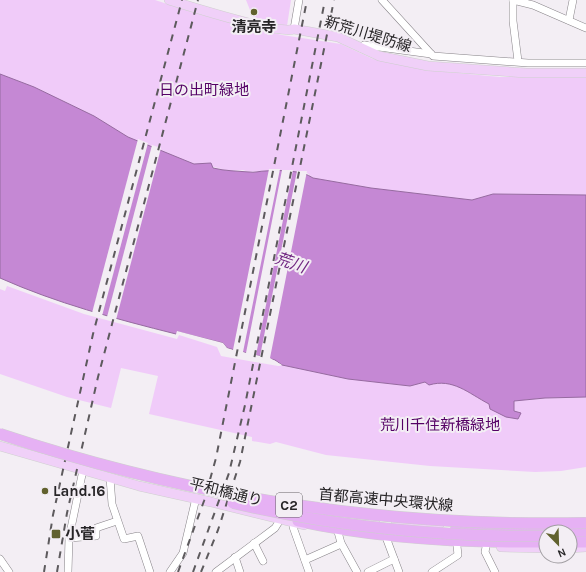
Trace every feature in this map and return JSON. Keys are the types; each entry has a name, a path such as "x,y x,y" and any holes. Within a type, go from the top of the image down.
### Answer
{"highway":[{"name":"首都高速中央環状線","path":"0,434 55,452 138,474 268,502 350,514 407,519 497,524 586,522"},
{"name":"首都高速中央環状線","path":"0,441 52,458 110,474 249,506 318,520 419,532 538,535"},
{"path":"268,502 322,516 348,520 456,529 586,532"},
{"path":"249,506 283,518 375,534 461,541 538,542"}],"main road":[{"name":"新荒川堤防線","path":"169,0 203,11 267,26 338,37 379,56 428,66 526,73 586,73"},
{"name":"平和橋通り","path":"0,438 84,463 214,495 310,513 459,531 538,535"},
{"name":"平和橋通り","path":"0,446 110,478 196,498 280,520 338,532 386,540 457,546 538,548"},
{"path":"396,524 448,526 467,520 586,522"}],"street":[{"path":"294,29 299,0"},
{"path":"382,0 431,54"},
{"path":"518,61 513,20 513,0 533,5 586,28"},
{"path":"569,20 573,0"},
{"path":"361,48 364,45 431,54 433,56 482,60 518,61 528,63 586,63"},
{"path":"68,572 69,538 82,470"},
{"path":"110,478 112,504 124,539 138,536 150,572"},
{"path":"170,572 183,553 196,498"},
{"path":"216,572 278,525 280,520"},
{"path":"69,538 96,536 96,528 117,521"},
{"path":"294,523 293,527 309,572"},
{"path":"338,532 341,544 357,572"},
{"path":"386,540 399,572"},
{"path":"254,543 263,561"},
{"path":"305,560 341,544"},
{"path":"432,572 458,555 457,546"},
{"path":"486,547 486,552 495,572"},
{"path":"235,557 240,572"},
{"path":"0,559 9,572"},
{"path":"368,572 394,559"}],"green space":[{"name":"日の出町緑地","path":"0,0 155,0 198,14 282,35 341,44 373,59 425,70 500,77 586,78 586,195 493,194 472,200 371,188 313,178 307,173 266,171 249,172 243,170 229,171 203,164 194,164 128,137 94,116 34,87 0,74"},
{"path":"246,0 291,0 287,26 254,20"},
{"name":"荒川千住新橋緑地","path":"7,286 84,314 177,339 179,335 217,347 221,356 278,366 282,365 348,379 410,386 425,382 429,385 435,383 454,384 489,404 490,409 521,413 514,411 514,401 545,398 586,397 586,467 561,471 535,472 430,466 326,455 276,442 270,444 252,441 252,437 149,414 158,376 121,368 111,408 67,397 0,374 0,289 5,291"}],"water":[{"name":"荒川","path":"0,74 34,87 94,116 128,137 194,164 211,163 213,168 251,172 290,171 303,173 313,178 371,188 472,200 493,194 586,195 586,397 545,398 514,401 514,411 521,413 518,419 506,417 490,409 489,404 467,391 446,383 429,385 425,382 410,386 348,379 282,365 275,360 227,348 223,343 178,332 176,334 86,310 0,278"}],"pier":[{"path":"138,139 148,143 102,316 92,313"},
{"path":"152,145 161,148 116,320 107,317"},
{"path":"269,169 280,169 243,352 246,353 282,170 293,170 256,355 260,356 297,171 307,171 270,358 282,365 279,366 274,362 227,350 222,344 176,334 177,331 223,343 227,348 233,350"}],"railway":[{"path":"44,572 53,515 93,334 182,0"},
{"path":"57,572 67,513 98,377 198,0"},
{"path":"178,572 204,501 216,458 307,0"},
{"path":"193,572 229,473 245,405 325,0"},
{"path":"201,572 218,530 240,462 334,0"}],"place":[{"name":"清亮寺","path":"254,12"},
{"name":"Land.16","path":"45,491"},
{"name":"小菅","path":"56,534"}]}
